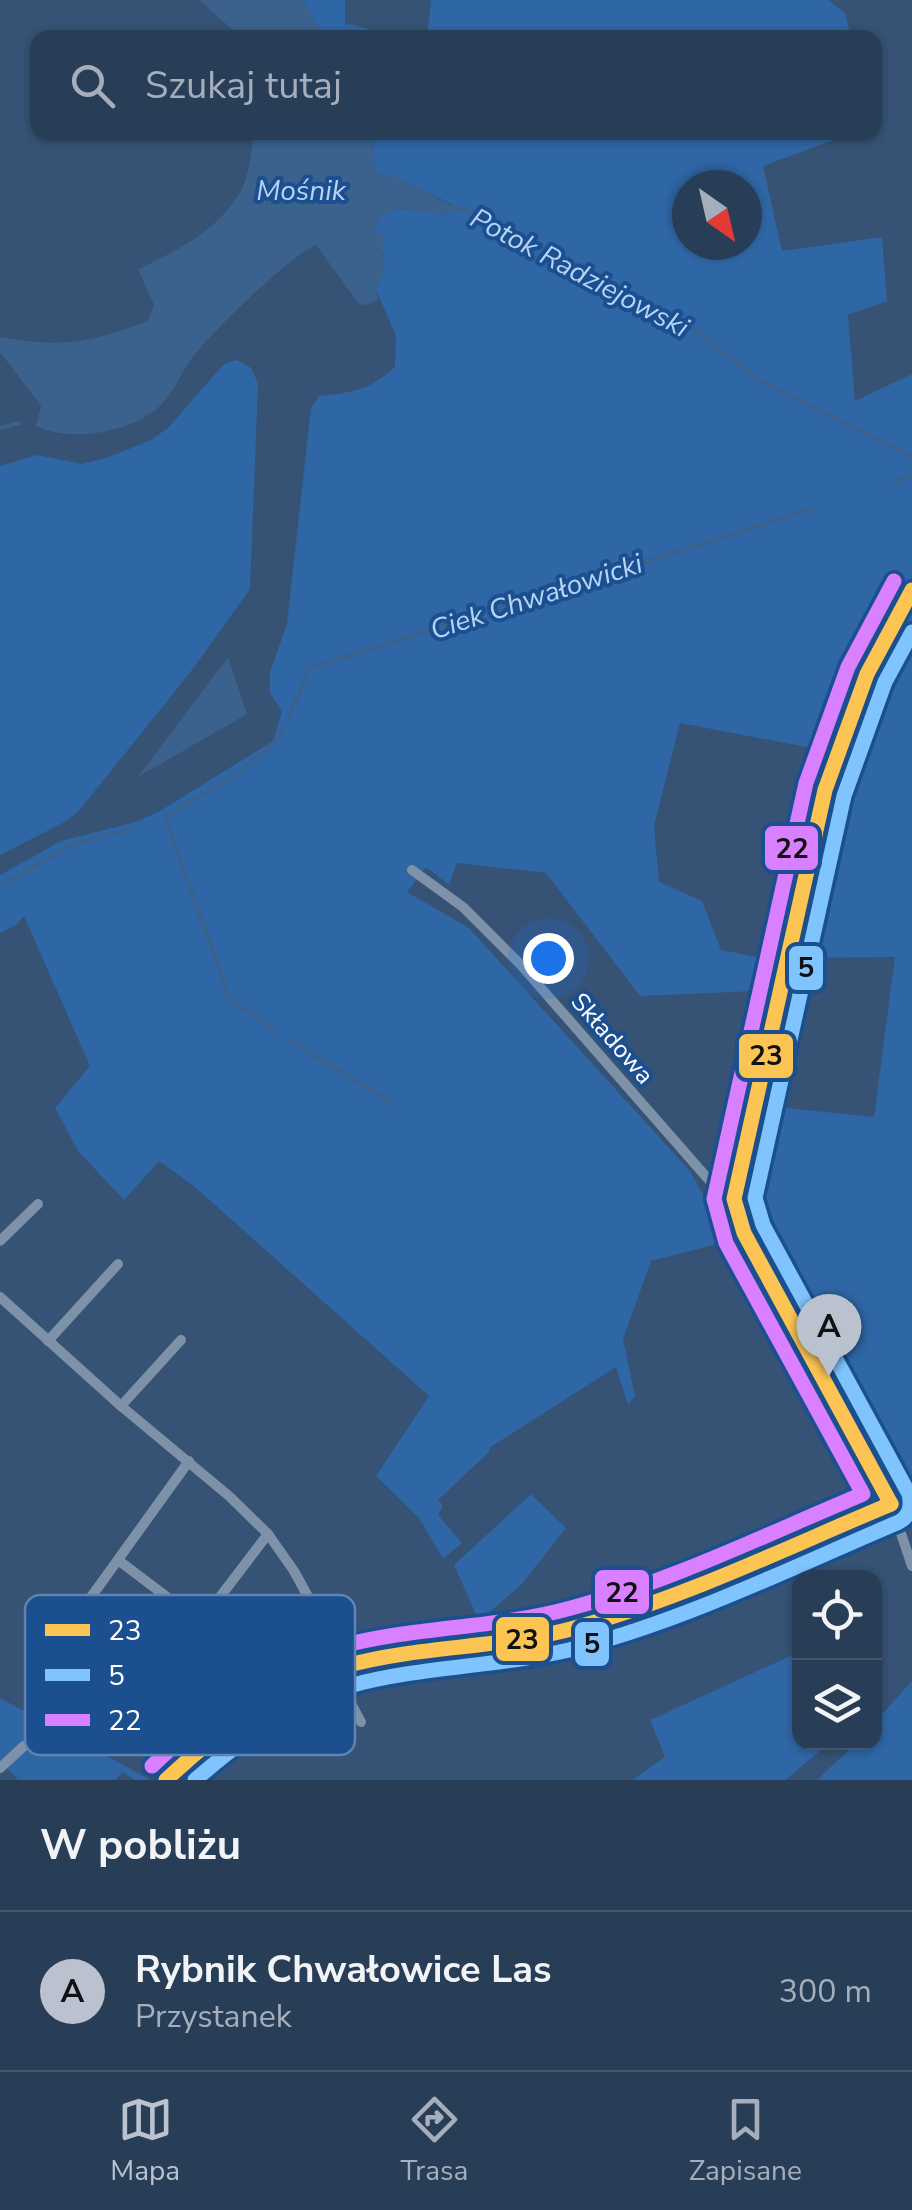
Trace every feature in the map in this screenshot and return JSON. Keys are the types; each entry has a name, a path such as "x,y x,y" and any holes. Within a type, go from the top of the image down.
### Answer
{"street":[{"path":"912,590 868,674 828,782 734,1198 744,1232 891,1504 912,1566"},
{"name":"Składowa","path":"412,870 485,927 716,1188 734,1198"},
{"path":"0,1242 38,1204"},
{"path":"48,1340 118,1264"},
{"path":"0,1297 268,1534 305,1595"},
{"path":"121,1406 181,1340"},
{"path":"93,1595 189,1461"},
{"path":"355,1666 515,1642 580,1626 646,1603 912,1494"},
{"path":"221,1595 268,1534"},
{"path":"118,1560 164,1595"},
{"path":"355,1707 361,1722"},
{"path":"0,1768 24,1746"},
{"path":"166,1780 196,1755"},
{"path":"187,1761 194,1768 213,1755"}],"shaded area":[{"path":"303,0 345,0 345,23 372,30 320,30"},
{"path":"431,0 828,0 845,13 849,30 428,30"},
{"path":"373,140 834,140 763,166 782,251 882,237 887,301 848,315 855,401 912,374 912,576 828,751 680,723 654,826 659,882 702,901 721,950 763,958 756,991 640,996 546,873 457,863 449,885 426,867 407,892 469,928 690,1171 729,1241 651,1261 623,1339 635,1396 628,1405 616,1367 489,1448 438,1500 443,1506 438,1515 462,1543 443,1559 419,1518 376,1476 429,1396 195,1187 159,1161 124,1200 78,1151 55,1108 90,1066 24,916 0,933 0,875 61,841 136,822 160,811 273,741 282,712 270,693 270,672 287,624 311,408 319,396 360,389 395,367 396,336 376,290 384,261 374,233 383,213 397,208 449,215 455,206 403,180 375,172"},
{"path":"237,360 251,368 258,383 250,589 192,670 78,812 0,855 0,466 37,455 82,464 151,440 168,428 224,364"},
{"path":"912,609 912,1485 895,1485 775,1275 741,1206 756,1102 874,1117 895,957 798,958 838,784 839,798 859,725"},
{"path":"531,1494 566,1528 521,1585 479,1621 454,1565"},
{"path":"792,1655 792,1750 821,1750 785,1780 632,1780 665,1757 650,1720"},
{"path":"912,1681 912,1780 817,1780 849,1750 882,1750 882,1714"},
{"path":"0,1698 25,1712 25,1755 105,1755 151,1780 134,1780 123,1772 115,1780 18,1780 0,1761"}],"water":[{"path":"199,0 303,0 320,30 233,30"},
{"name":"Mośnik","path":"253,140 373,140 375,171 403,180 455,207 449,215 398,208 383,213 375,232 385,237 382,254 386,265 376,290 378,299 367,305 359,304 316,245 271,279 219,328 195,354 165,400 147,415 117,429 83,434 36,426 41,406 0,352 0,337 59,343 109,334 148,321 154,305 138,269 194,239 219,219 239,194"},
{"path":"228,657 247,714 138,777"}],"waterway":[{"name":"Potok Radziejowski","path":"452,206 480,216 683,322 762,382 912,457"},
{"path":"0,428 19,423"},
{"name":"Ciek Chwałowicki","path":"895,482 912,475"},
{"name":"Ciek Chwałowicki","path":"289,716 310,668 812,509"},
{"path":"276,1031 230,999 165,817 247,765 283,729"},
{"name":"Ciek Chwałowicki","path":"0,886 73,844 129,830"},
{"path":"291,1041 392,1103"}],"transit line":[{"name":"22","path":"355,1643 542,1615 609,1597 719,1556 863,1494 726,1243 714,1199 806,783 848,667 894,581"},
{"name":"23","path":"891,1504 744,1233 734,1199 825,790 867,674 912,590"},
{"name":"5","path":"355,1685 552,1654 622,1635 742,1590 899,1522 908,1514 909,1494 763,1225 755,1198 844,796 885,682 912,632"},
{"name":"23","path":"355,1664 578,1627 697,1586 891,1504"},
{"name":"22","path":"152,1766 164,1755"},
{"name":"23","path":"166,1780 195,1755"},
{"name":"5","path":"195,1780 225,1755"}],"place":[{"name":"Rybnik Chwałowice Las","path":"829,1376"}]}
